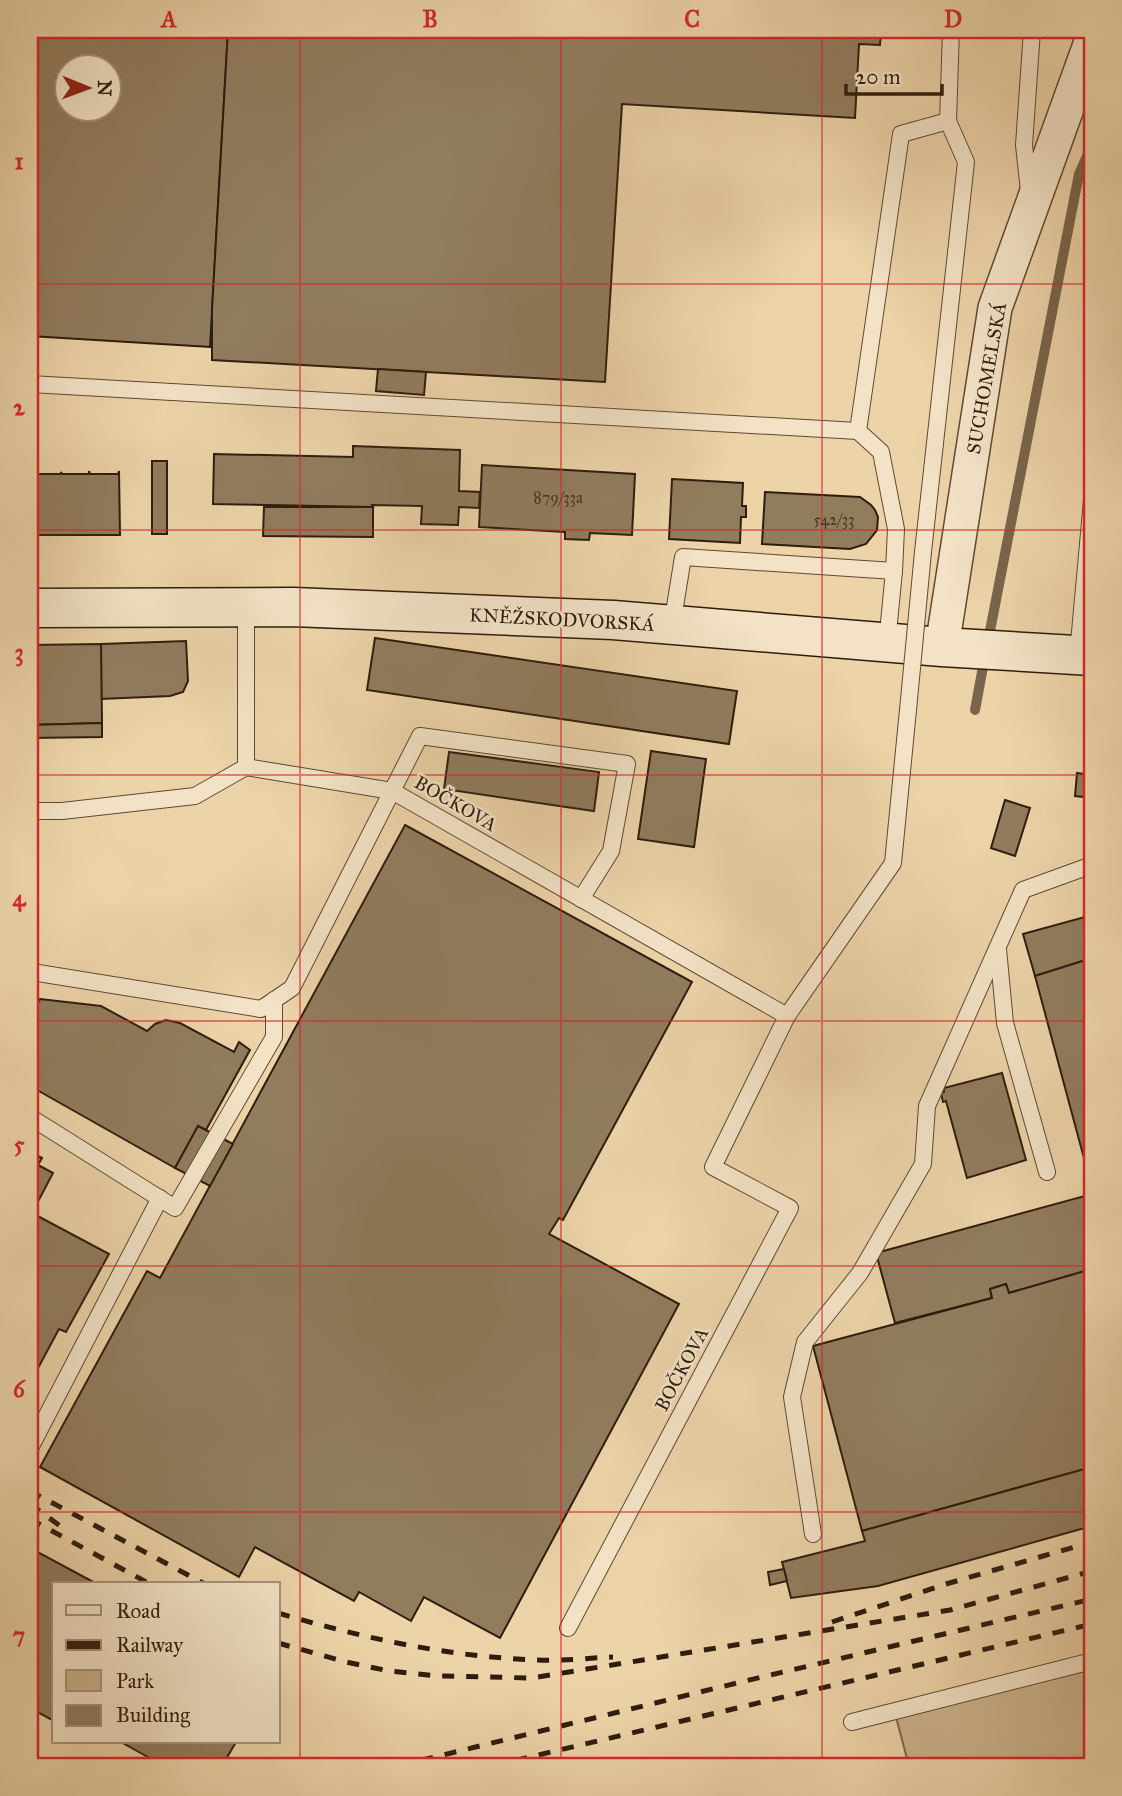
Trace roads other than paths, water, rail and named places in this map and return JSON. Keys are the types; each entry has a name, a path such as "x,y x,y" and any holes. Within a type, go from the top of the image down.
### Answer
{"street":[{"name":"SUCHOMELSKÁ","path":"977,649 995,308 1092,39"},
{"name":"KNĚŽSKODVORSKÁ","path":"30,608 293,607 613,620 887,643 1085,655"}],"lane":[{"path":"787,1016 893,863 923,552 966,162 948,121 951,30"},
{"path":"1031,211 1024,145 1032,30"},
{"path":"858,431 901,134 948,121"},
{"path":"30,384 858,431 881,452 896,529 887,643"},
{"path":"1085,655 1092,500"},
{"path":"672,625 683,557 894,571"},
{"path":"30,811 62,811 195,796 246,767 246,607"},
{"path":"30,974 32,972 261,1009 292,988 420,736 627,764 611,851 581,899"},
{"name":"BOČKOVA","path":"246,767 392,791 787,1016 713,1167 790,1208 568,1628"},
{"path":"813,1534 792,1397 805,1342 860,1273 923,1164 927,1105 1023,890 1092,865"},
{"path":"998,946 1005,1023 1047,1172"},
{"path":"30,1117 175,1208 274,1037 274,1000"},
{"path":"30,1448 160,1198"},
{"path":"852,1722 1092,1661"}],"waterway":[{"path":"988,641 1079,174 1092,145"},
{"path":"975,710 985,656"}],"railway":[{"path":"30,1491 201,1582"},
{"path":"30,1504 63,1528"},
{"path":"30,1519 146,1582"},
{"path":"832,1622 946,1584 1092,1542"},
{"path":"280,1644 389,1671 437,1676 532,1678 950,1610 1092,1571"},
{"path":"398,1766 1092,1599"},
{"path":"280,1614 374,1638 472,1655 547,1660 613,1657"},
{"path":"492,1766 1092,1624"}]}
